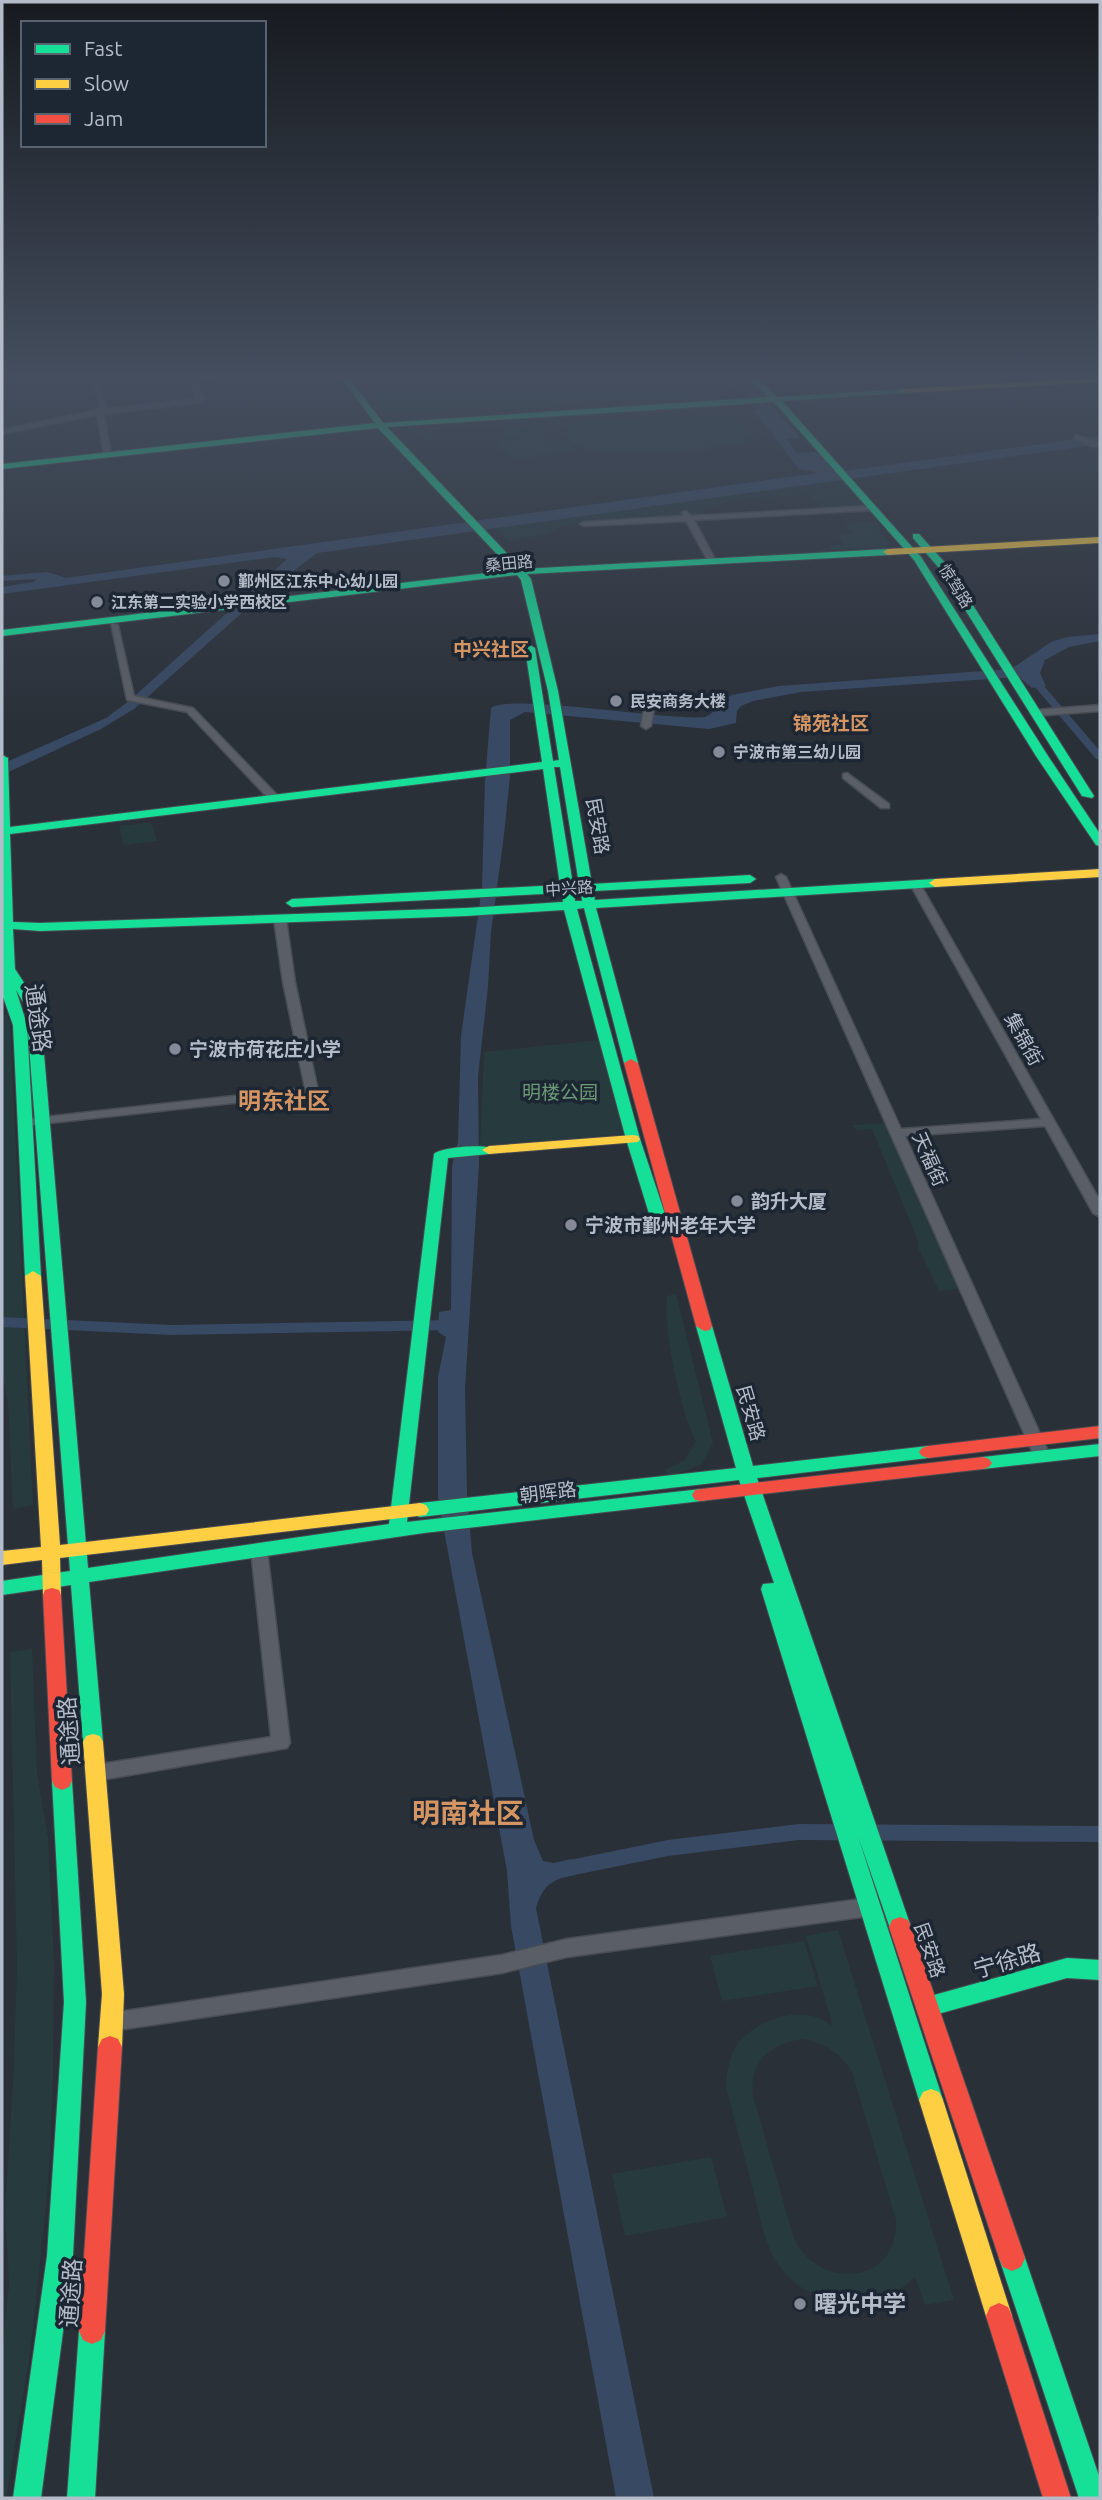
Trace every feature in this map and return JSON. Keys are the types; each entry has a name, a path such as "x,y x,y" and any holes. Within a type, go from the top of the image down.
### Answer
{"main road":[{"name":"民安路","path":"437,492 516,576 555,701 589,904 745,1489 835,1799 1057,2498"},
{"name":"惊驾路","path":"862,492 873,508 921,552 943,566 1016,682 1039,713 1100,816"},
{"name":"惊驾路","path":"867,492 921,552 986,667 1100,842"},
{"name":"桑田路","path":"516,576 1100,542"},
{"name":"桑田路","path":"211,612 516,576 712,561 921,552"},
{"name":"民安路","path":"516,576 523,600 569,906 633,1139 740,1471"},
{"path":"2,639 211,612"},
{"path":"2,633 211,612"},
{"name":"通途路","path":"2,758 5,831 4,922 9,994 20,1025 75,2003 60,2256 27,2498"},
{"path":"5,831 565,762"},
{"name":"中兴路","path":"4,922 280,919 466,912 569,906 785,884 1100,859"},
{"name":"中兴路","path":"41,922 516,891 785,884 915,884 1100,873"},
{"name":"通途路","path":"8,968 33,1007 113,1994 81,2498"},
{"path":"398,1530 408,1510 419,1346 440,1154 633,1139"},
{"name":"朝晖路","path":"2,1558 740,1471 1100,1432"},
{"name":"朝晖路","path":"2,1588 424,1526 1100,1450"},
{"name":"民安路","path":"745,1489 856,1799 1094,2498"},
{"name":"宁徐路","path":"927,2007 1067,1968 1100,1970"}],"street":[{"path":"584,524 687,515 873,508"},
{"path":"687,515 712,561"},
{"path":"114,625 130,698 190,710 273,797"},
{"path":"1039,713 1100,708"},
{"path":"646,726 649,709"},
{"path":"847,776 884,806"},
{"name":"天福街","path":"785,884 1043,1457"},
{"name":"集锦街","path":"915,884 1100,1213"},
{"path":"25,1124 313,1091 289,982 280,919"},
{"path":"897,1133 1049,1122"},
{"path":"95,1773 281,1743 259,1550"},
{"path":"111,2022 502,1964 567,1948 869,1906"}],"green space":[{"path":"751,492 855,492 867,504 864,507 824,509 809,495 748,498 703,507 706,516 589,521 560,527 548,534 508,541 494,527"},
{"path":"875,522 889,543 884,547 831,550 829,546 842,544 838,535 852,533 845,524"},
{"path":"151,822 157,841 124,845 119,826"},
{"path":"2,1014 7,1015 10,1022 33,1505 13,1509 8,1404 2,1372"},
{"name":"明楼公园","path":"599,1040 625,1134 480,1146 484,1052"},
{"path":"888,1123 963,1288 939,1291 917,1245 919,1243 872,1129 856,1130 852,1125"},
{"path":"676,1294 713,1443 702,1464 671,1476 665,1470 685,1460 696,1441 684,1410 670,1348 667,1296"},
{"path":"32,1649 37,1774 48,1837 54,1961 53,2077 49,2173 29,2361 6,2498 2,2498 2,2354 9,2283 5,2209 17,1968 10,1652"},
{"path":"838,1930 954,2300 925,2305 915,2277 877,2302 857,2306 833,2302 810,2293 791,2279 780,2267 767,2242 726,2087 727,2073 732,2054 741,2040 771,2020 783,2016 808,2015 833,2026 806,1936","holes":["791,2041 811,2041 837,2054 852,2072 896,2220 894,2242 885,2258 872,2268 856,2273 838,2273 821,2267 806,2256 794,2239 754,2099 754,2075 763,2057"]},
{"path":"804,1941 818,1986 722,2001 710,1956"},
{"path":"711,2157 727,2217 625,2236 612,2174"}],"water":[{"path":"684,492 758,492 317,553 263,594 134,709 101,729 2,775 2,764 106,718 129,701 287,559 275,557 2,594 2,587 37,579 2,581 2,576 47,572 66,578"},
{"path":"1100,634 1100,641 1069,647 1045,660 1040,673 1046,686 1032,688 1019,677 801,692 753,701 741,706 737,711 736,723 709,729 525,712 510,720 510,776 491,932 478,1077 479,1165 465,1388 467,1495 472,1553 534,1840 543,1861 554,1863 571,1859 575,1875 550,1884 536,1908 654,2498 616,2498 511,1926 507,1871 438,1498 438,1377 446,1337 438,1332 439,1312 451,1310 452,1166 458,1142 461,1036 482,887 485,781 491,708 504,704 557,705 705,717 712,713 718,703 732,695 778,686 1011,669 1051,642 1067,637"}],"waterway":[{"path":"1028,673 1100,757"},
{"path":"2,1322 172,1330 455,1325"},
{"path":"555,1871 668,1848 799,1832 1100,1834"}],"traffic: fast":[{"path":"443,492 526,579 553,691 589,904 631,1063"},
{"path":"859,492 918,559 1042,756 1100,842"},
{"path":"916,536 943,566 1088,796"},
{"path":"2,633 521,572 888,552"},
{"path":"530,648 570,907 633,1139 659,1220"},
{"path":"2,758 9,994 20,1025 33,1276"},
{"path":"5,831 562,763"},
{"path":"292,903 750,879"},
{"path":"2,925 40,927 466,912 935,883"},
{"path":"11,972 33,1007 93,1742"},
{"path":"398,1524 441,1154 489,1150"},
{"path":"704,1326 751,1489 900,1927"},
{"path":"983,1463 1100,1450"},
{"path":"420,1510 928,1452"},
{"path":"2,1588 424,1526 701,1495"},
{"path":"770,1589 931,2100"},
{"path":"27,2498 60,2256 75,2002 62,1781"},
{"path":"927,2007 1067,1968 1100,1970"},
{"path":"1012,2258 1093,2498"},
{"path":"81,2498 92,2331"}],"traffic: slow":[{"path":"888,552 1100,540"},
{"path":"935,883 1100,873"},
{"path":"489,1150 633,1139"},
{"path":"33,1276 49,1504 52,1595"},
{"path":"2,1558 420,1510"},
{"path":"93,1742 113,1994 110,2047"},
{"path":"931,2100 999,2316"}],"traffic: jam":[{"path":"631,1063 704,1326"},
{"path":"928,1452 1100,1432"},
{"path":"701,1495 983,1463"},
{"path":"52,1595 62,1781"},
{"path":"900,1927 1012,2258"},
{"path":"92,2331 110,2047"},
{"path":"999,2316 1057,2498"}],"place":[{"name":"鄞州区江东中心幼儿园","path":"224,581"},
{"name":"江东第二实验小学西校区","path":"97,602"},
{"name":"民安商务大楼","path":"616,701"},
{"name":"宁波市第三幼儿园","path":"719,752"},
{"name":"宁波市荷花庄小学","path":"175,1049"},
{"name":"韵升大厦","path":"737,1201"},
{"name":"宁波市鄞州老年大学","path":"571,1225"},
{"name":"曙光中学","path":"800,2304"}],"district":[{"name":"中兴社区","path":"491,649"},
{"name":"锦苑社区","path":"831,723"},
{"name":"明东社区","path":"284,1101"},
{"name":"明南社区","path":"468,1813"}]}
